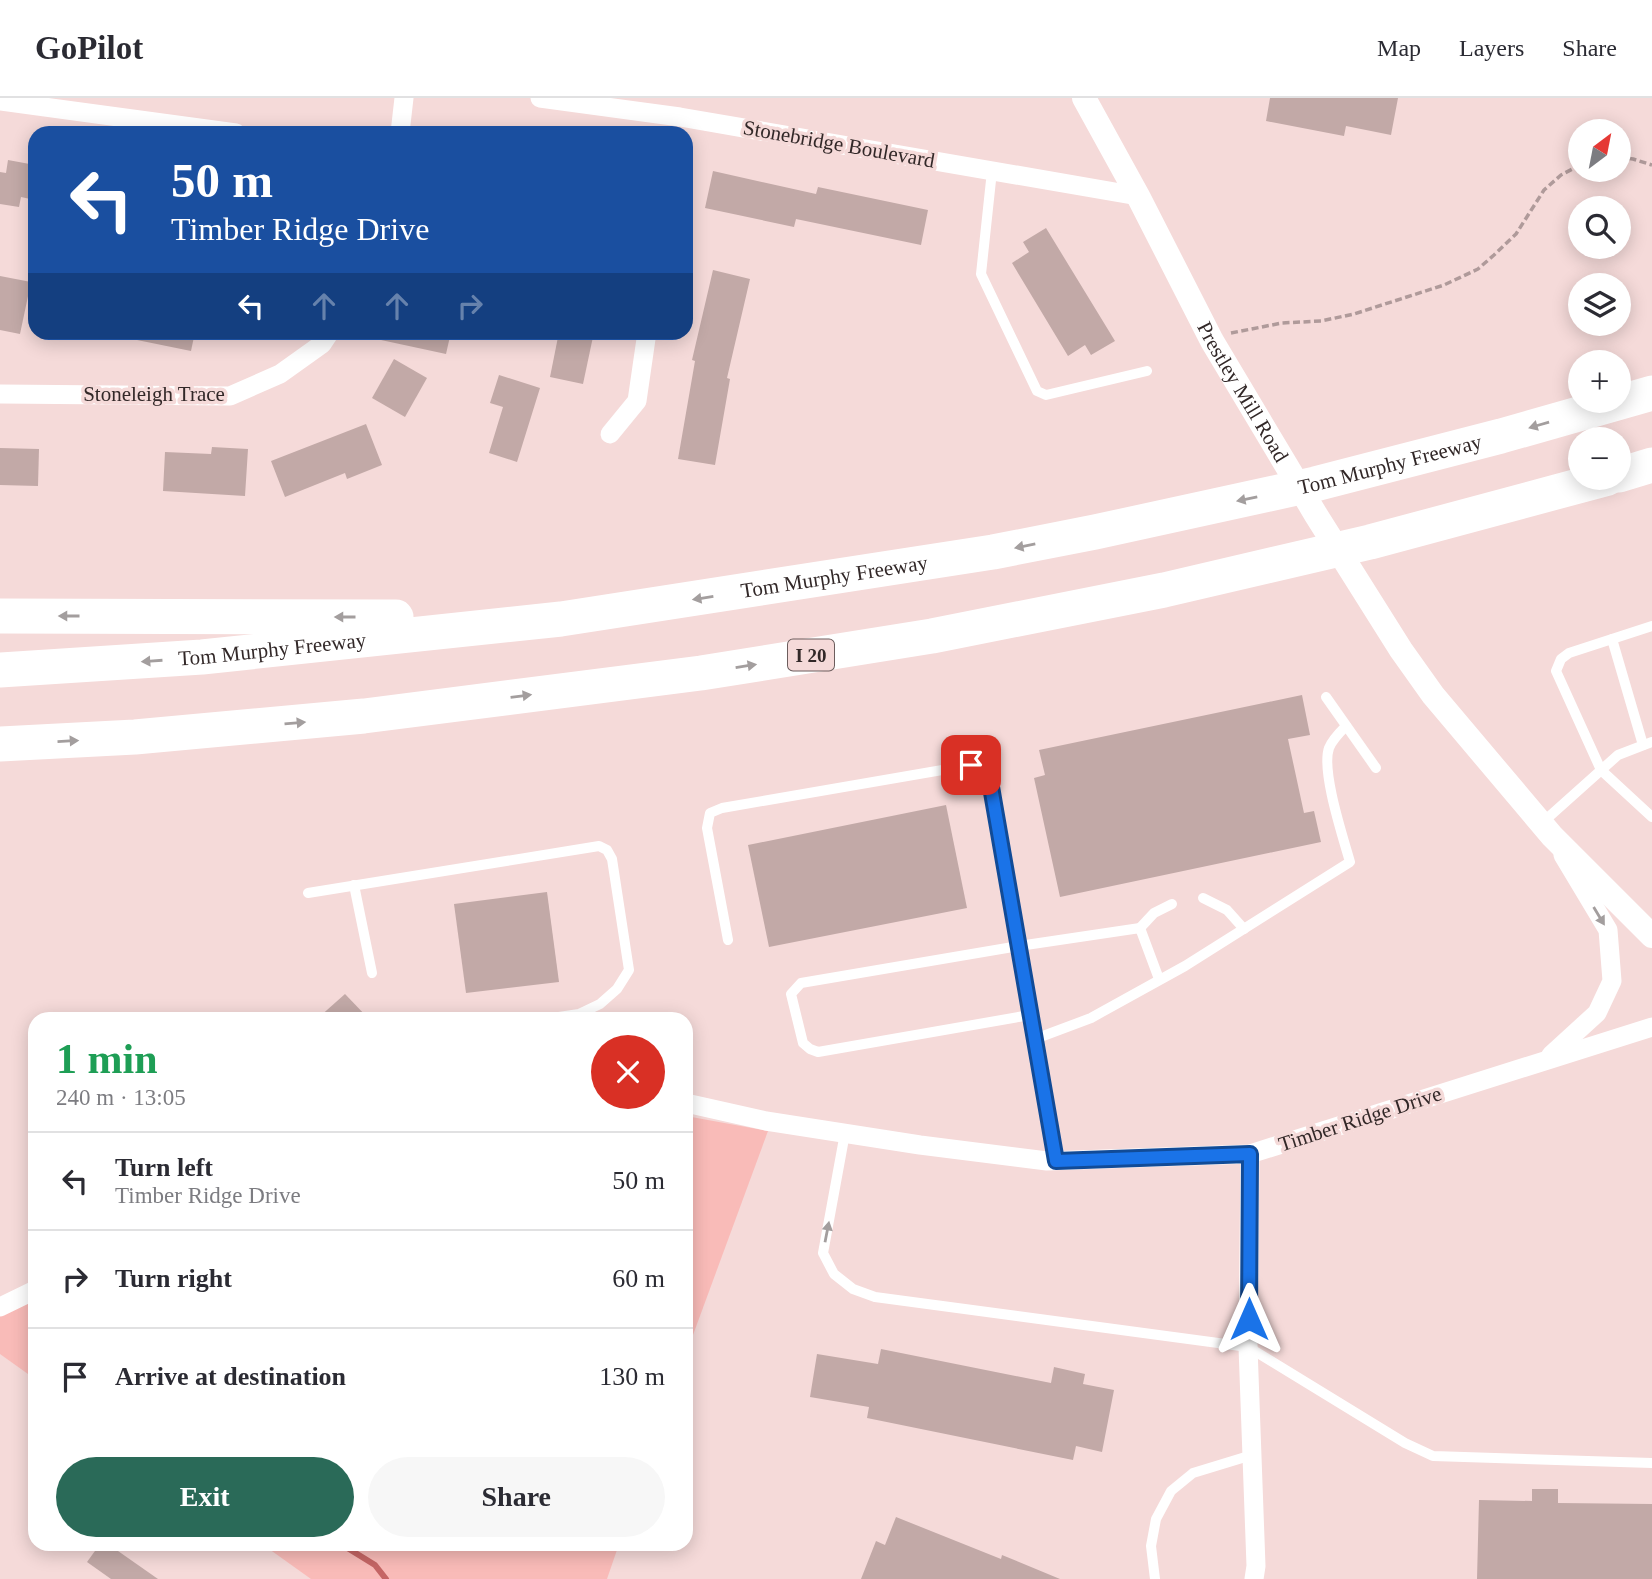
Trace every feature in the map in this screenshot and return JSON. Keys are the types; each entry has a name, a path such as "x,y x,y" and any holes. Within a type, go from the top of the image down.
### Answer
{"highway":[{"name":"Tom Murphy Freeway","path":"0,670 202,657 561,619 993,552 1315,484 1501,436 1652,393"},
{"path":"1631,471 1652,465"},
{"name":"I 20","path":"0,744 135,737 364,716 701,673 919,638 1164,590 1331,551 1568,489"},
{"path":"0,616 561,619"}],"street":[{"path":"401,126 404,98"},
{"name":"Stonebridge Boulevard","path":"540,98 679,125"},
{"name":"Prestley Mill Road","path":"1090,100 1208,335 1385,624 1433,695 1547,830 1652,936"},
{"path":"0,101 184,126"},
{"name":"Stonebridge Boulevard","path":"693,127 992,171 1138,196"},
{"name":"Stoneleigh Trace","path":"0,394 230,396 280,374 324,340"},
{"path":"610,434 637,401 646,340"},
{"name":"Prestley Mill Road","path":"1546,1060 1597,1013 1612,981 1608,930 1547,830"},
{"name":"Timber Ridge Drive","path":"693,1105 765,1121 920,1145 1056,1161 1250,1154 1652,1027"},
{"path":"1250,1154 1248,1347 1256,1566 1254,1579"},
{"path":"0,1307 28,1293"}],"lane":[{"path":"992,171 981,274 1037,391 1046,395 1147,371"},
{"path":"1652,626 1569,653 1561,659 1556,671 1601,770 1652,817"},
{"path":"1547,830 1618,755 1648,744 1612,639"},
{"path":"1326,697 1376,768"},
{"path":"1035,1039 1091,1018 1185,966 1350,862 1334,804 1326,760 1330,745 1346,726"},
{"path":"728,940 707,828 710,813 722,808 971,765 984,770 990,781 1056,1161"},
{"path":"308,892 599,846 607,850 612,859 629,971 617,989 600,1004 583,1012"},
{"path":"354,885 372,973"},
{"path":"1203,898 1227,910 1244,929"},
{"path":"1030,1015 818,1052 803,1043 792,995 801,983 1140,928 1154,913 1172,904"},
{"path":"1140,928 1159,979"},
{"path":"845,1133 823,1253 834,1274 853,1289 874,1297 1248,1347 1405,1443 1433,1456 1652,1463"},
{"path":"1155,1579 1151,1546 1156,1519 1171,1491 1193,1473 1252,1455"}],"path":[{"path":"1631,159 1652,165"},
{"path":"1208,335 1238,333 1282,323 1321,321 1354,314 1444,285 1478,269 1494,255 1516,233 1544,190 1568,171"}],"shaded area":[{"path":"693,1117 768,1131 693,1335"},
{"path":"28,1293 28,1374 0,1354 0,1307"},
{"path":"272,1551 617,1551 607,1579 311,1579"}],"building":[{"path":"1270,98 1398,98 1391,135 1346,126 1344,136 1266,121"},
{"path":"8,160 28,164 28,198 21,197 19,207 0,204 0,172 6,173"},
{"path":"713,171 816,194 818,187 928,210 921,245 796,219 794,227 705,208"},
{"path":"1046,228 1115,341 1091,355 1085,345 1068,356 1012,263 1029,252 1023,242"},
{"path":"713,270 750,279 727,378 730,379 715,465 678,459 695,361 692,360"},
{"path":"0,276 28,281 28,296 20,334 0,330"},
{"path":"137,340 193,340 191,351"},
{"path":"381,340 449,340 446,354"},
{"path":"557,340 592,340 583,384 550,377"},
{"path":"394,359 427,378 405,417 372,398"},
{"path":"499,375 540,388 517,462 489,453 503,407 490,403"},
{"path":"366,424 382,465 347,479 345,473 285,497 271,461"},
{"path":"212,447 248,449 245,496 163,491 165,452 211,454"},
{"path":"0,448 39,449 38,486 0,485"},
{"path":"1302,695 1310,735 1288,739 1304,813 1314,811 1321,842 1060,897 1034,778 1045,775 1039,750"},
{"path":"946,805 967,908 769,947 748,845"},
{"path":"547,892 559,982 466,993 454,904"},
{"path":"345,994 362,1012 325,1012"},
{"path":"881,1349 1051,1383 1054,1367 1085,1374 1083,1384 1114,1390 1102,1452 1076,1446 1073,1460 867,1418 869,1407 810,1397 817,1354 878,1364"},
{"path":"1532,1489 1558,1489 1558,1503 1652,1504 1652,1579 1477,1579 1479,1500 1532,1501"},
{"path":"896,1517 1001,1559 1002,1555 1060,1579 861,1579 876,1541 885,1545"},
{"path":"95,1551 118,1551 158,1579 111,1579 87,1562"}],"waterway":[{"path":"352,1551 375,1565 386,1579"}],"route":[{"path":"971,765 984,770 990,781 1056,1161 1250,1154 1249,1319"}]}
